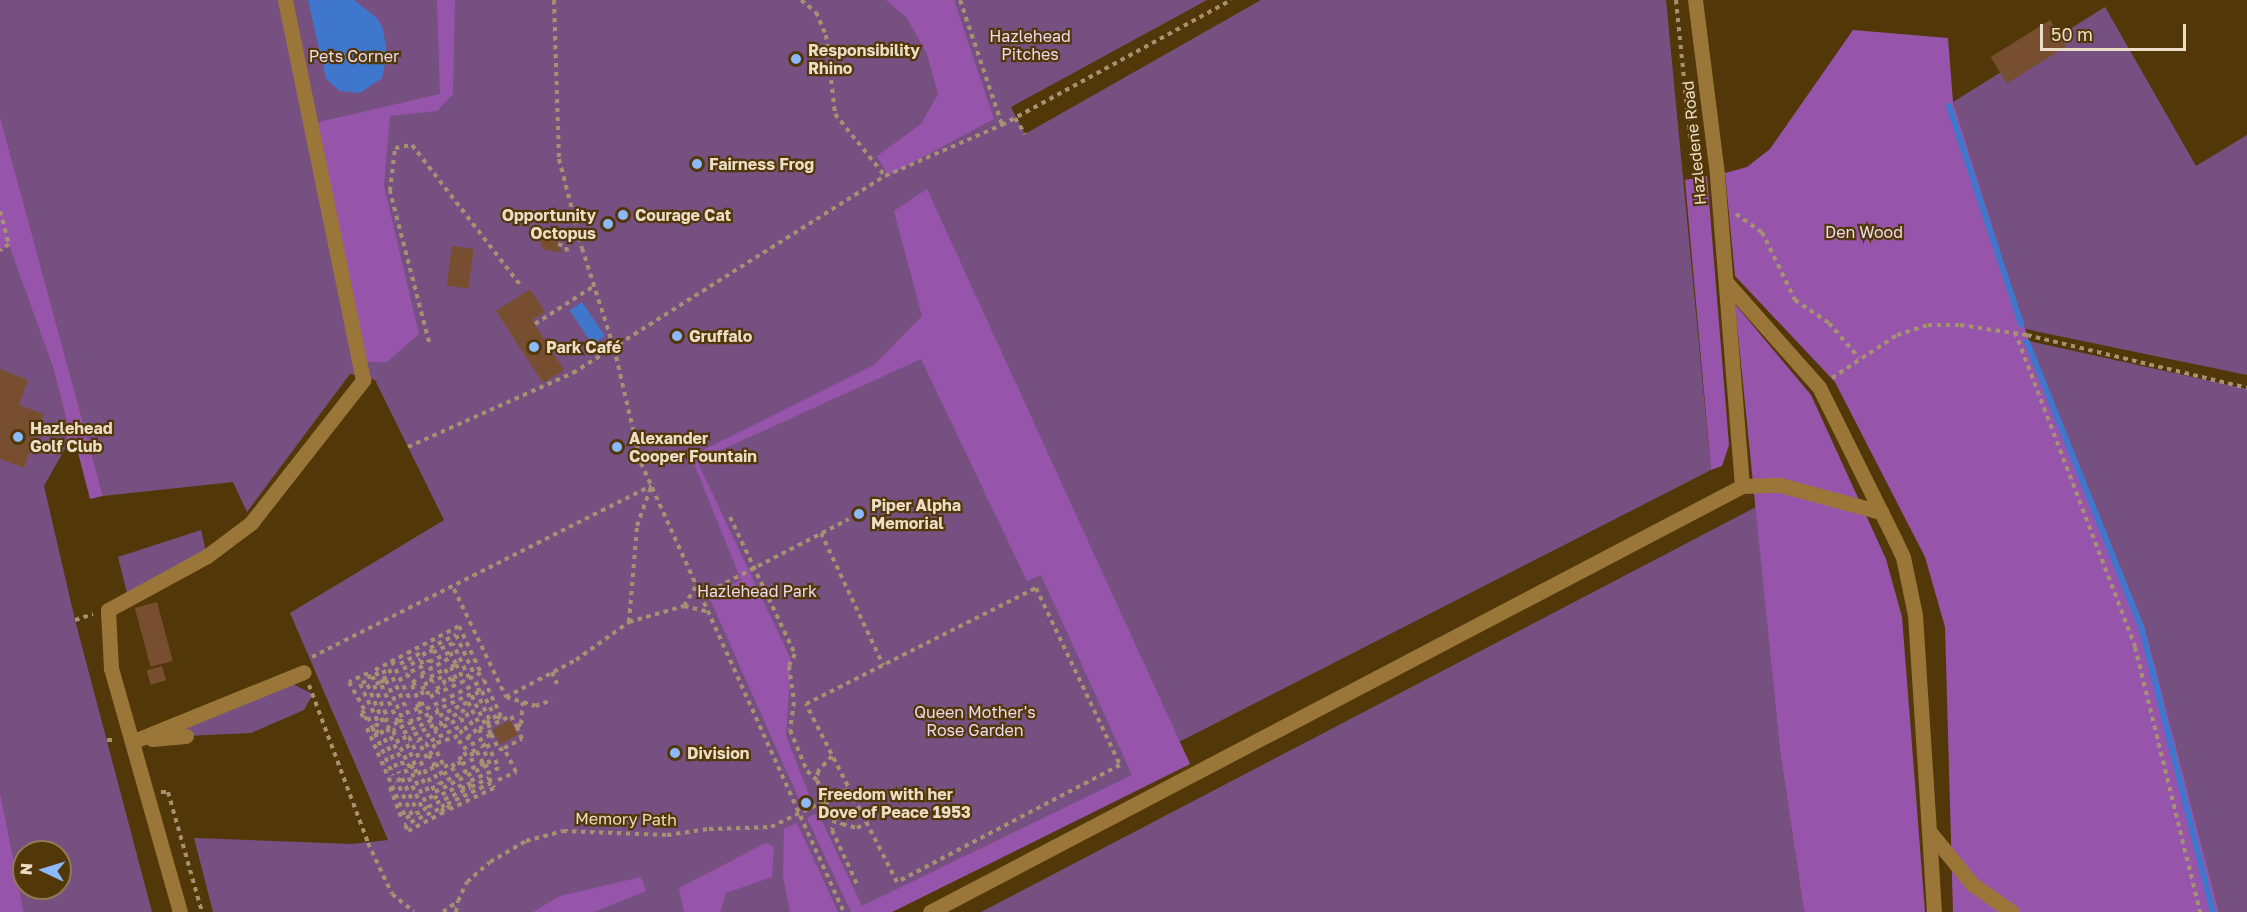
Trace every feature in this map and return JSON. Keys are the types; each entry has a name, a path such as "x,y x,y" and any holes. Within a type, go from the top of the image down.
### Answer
{"street":[{"path":"180,912 134,741 111,668 108,610 207,556 251,523 363,380 285,0"},
{"name":"Hazledene Road","path":"1695,0 1719,202 1742,486"},
{"path":"1725,282 1819,387 1903,557 1915,615 1934,912"},
{"path":"930,912 1742,486 1780,485 1881,512"},
{"path":"134,741 304,672"},
{"path":"134,741 186,736"},
{"path":"1929,831 1972,884 2012,912"}],"path":[{"path":"554,0 559,159 614,348 641,463 844,912"},
{"path":"801,0 816,12 826,35 835,114 885,176"},
{"path":"960,0 1002,125"},
{"path":"408,447 573,373 885,176 1002,125 1231,0"},
{"path":"1015,118 1025,134"},
{"path":"429,342 390,191 395,148 412,145 521,286"},
{"path":"1719,202 1762,232 1795,300 1829,323 1859,358"},
{"path":"0,212 9,244 0,251"},
{"path":"558,244 566,247 569,256"},
{"path":"535,324 594,285"},
{"path":"1819,387 1859,358 1897,335 1928,325 2015,332 2247,388"},
{"path":"2015,332 2135,647 2200,912"},
{"path":"414,912 392,894 368,843 304,672 309,658 454,589 651,486"},
{"path":"629,622 637,526 651,486"},
{"path":"730,517 795,654 789,666 794,702 790,730 807,771 817,780 835,818 850,827 866,823"},
{"path":"702,595 849,519"},
{"path":"822,533 882,665"},
{"path":"684,606 697,584"},
{"path":"1036,588 1120,765 897,882 806,704 882,665 1036,588"},
{"path":"454,589 506,697 536,706 552,700"},
{"path":"506,697 552,672 629,622 684,606 709,612"},
{"path":"370,728 379,724 360,684 378,676 375,670 459,626 481,673 438,693 436,688 445,684 442,677 432,682 430,677 445,669 451,681 456,679 451,667 456,664"},
{"path":"470,678 453,643 432,653 430,648 456,635 475,675"},
{"path":"400,664 423,652 429,662 450,652 464,681"},
{"path":"418,654 423,666 406,674 409,680 414,677 416,683 412,685 420,705"},
{"path":"433,698 430,692 423,695 421,689 427,686 421,674 452,657"},
{"path":"403,669 421,660"},
{"path":"392,661 411,702"},
{"path":"412,722 389,669 382,673 403,720 387,728 423,810 489,778 494,788 450,809 447,804 441,807 444,812 408,831 405,825 439,809"},
{"path":"552,672 557,684"},
{"path":"386,680 374,685 388,719 383,722 368,680 368,673 349,682 365,711 361,713 364,719 368,717 402,820"},
{"path":"426,702 415,707 418,712 484,680 501,716 496,719 481,689 476,691 490,721 486,725"},
{"path":"380,682 398,723"},
{"path":"456,744 470,737 461,718 443,727 440,722 465,710 476,733 482,730 468,702 439,716 436,710 471,694 486,725 499,750 522,739 511,716 486,725"},
{"path":"517,727 521,724 523,702"},
{"path":"429,714 432,720 403,734 415,765 410,768 393,731 412,722 429,714"},
{"path":"471,787 468,782 499,768 487,744 482,746 490,764 484,765 439,784 431,766 436,763 442,774 455,768 452,763 444,767 433,744 460,735 459,727 426,743 432,756 427,758 418,740 437,731 434,725 409,737 435,792 484,765"},
{"path":"370,728 375,733 393,775"},
{"path":"375,733 381,730 399,773"},
{"path":"484,765 476,750 471,752 474,759 460,765 458,759 466,756 463,749 491,734"},
{"path":"498,780 516,772 504,748"},
{"path":"817,780 822,762 832,756"},
{"path":"428,807 412,773 418,770 432,799 462,785 464,790"},
{"path":"390,783 406,818 412,815 397,781 402,778 420,818"},
{"name":"Memory Path","path":"442,912 458,901 467,882 490,862 526,841 563,831 667,835 709,829 771,827 800,815 849,789"},
{"path":"146,790 168,792 202,912"},
{"path":"835,818 832,830 857,884"},
{"path":"456,912 458,901"}],"green space":[{"path":"0,0 1207,0 1011,107 1025,134 1261,0 1666,0 1711,470 1179,742 1190,764 892,912 213,912 194,838 352,844 388,840 290,613 444,520 375,380 350,374 247,512 233,482 103,496 0,116"},
{"path":"437,0 455,0 453,94 437,111 390,116 384,186 419,334 387,362 364,362 310,124 440,94"},
{"path":"886,0 954,0 994,119 888,176 877,156 921,124 938,94 927,54 907,18"},
{"path":"2105,7 2196,166 2247,135 2247,375 2025,329 1953,102"},
{"name":"Den Wood","path":"1853,30 1948,38 1953,102 2029,341 2145,627 2219,912 1953,912 1945,627 1925,557 1835,382 1735,276 1725,173 1747,167 1770,149"},
{"path":"0,116 103,496 90,499 75,441 66,447 68,426 53,368 9,245 0,251"},
{"path":"1707,176 1729,445 1722,466 1711,470 1685,180"},
{"name":"Hazlehead Park","path":"927,189 1190,764 892,912 851,912 807,818 818,813 862,906 1132,775 1041,575 1027,581 921,359 697,461 791,660 786,736 812,802 802,806 709,597 741,580 691,456 874,365 922,316 894,211"},
{"path":"9,244 53,368 68,426 66,447 44,486 75,620 152,912 24,912 22,900 72,900 72,840 12,840 12,852 0,791 0,251"},
{"path":"1735,304 1811,395 1886,559 1902,617 1925,912 1804,912 1780,751"},
{"path":"2029,341 2247,389 2247,912 2219,912 2145,627"},
{"path":"1756,507 1780,751 1804,912 981,912"},
{"path":"201,530 207,556 128,597 118,557"},
{"path":"288,682 313,694 304,710 251,733 186,736 183,725"},
{"path":"0,791 12,852 12,900 22,900 24,912 0,912"},
{"path":"797,823 838,912 790,912 783,876 784,829"},
{"path":"766,843 774,847 772,877 726,893 720,912 684,912 679,888"},
{"path":"641,877 646,891 594,912 533,912 560,896"}],"water":[{"path":"308,0 354,0 377,18 383,29 387,54 382,78 360,93 340,91 326,79"},
{"path":"582,302 605,336 592,344 570,310"}],"building":[{"path":"2050,20 2066,46 2007,83 1991,57"},
{"path":"536,233 554,236 562,253 543,249"},
{"path":"452,246 474,249 468,289 446,286"},
{"name":"Park Café","path":"530,289 545,312 532,320 564,370 543,383 496,311"},
{"name":"Hazlehead Golf Club","path":"0,369 28,380 19,405 44,414 24,468 0,459"},
{"path":"157,602 173,661 151,667 135,608"},
{"path":"162,666 166,680 151,685 147,670"},
{"path":"510,720 518,735 500,744 492,729"}],"waterway":[{"path":"1949,106 2021,324"},
{"path":"2027,342 2142,630 2213,912"}],"place":[{"name":"Responsibility Rhino","path":"796,59"},
{"name":"Fairness Frog","path":"697,164"},
{"name":"Courage Cat","path":"623,215"},
{"name":"Opportunity Octopus","path":"608,224"},
{"name":"Gruffalo","path":"677,336"},
{"name":"Park Café","path":"534,347"},
{"name":"Hazlehead Golf Club","path":"18,437"},
{"name":"Alexander Cooper Fountain","path":"617,447"},
{"name":"Piper Alpha Memorial","path":"859,514"},
{"name":"Division","path":"675,753"},
{"name":"Freedom with her Dove of Peace 1953","path":"806,803"}],"park label":[{"name":"Hazlehead Pitches","path":"1030,45"},
{"name":"Pets Corner","path":"354,56"},
{"name":"Queen Mother's Rose Garden","path":"975,721"}]}
